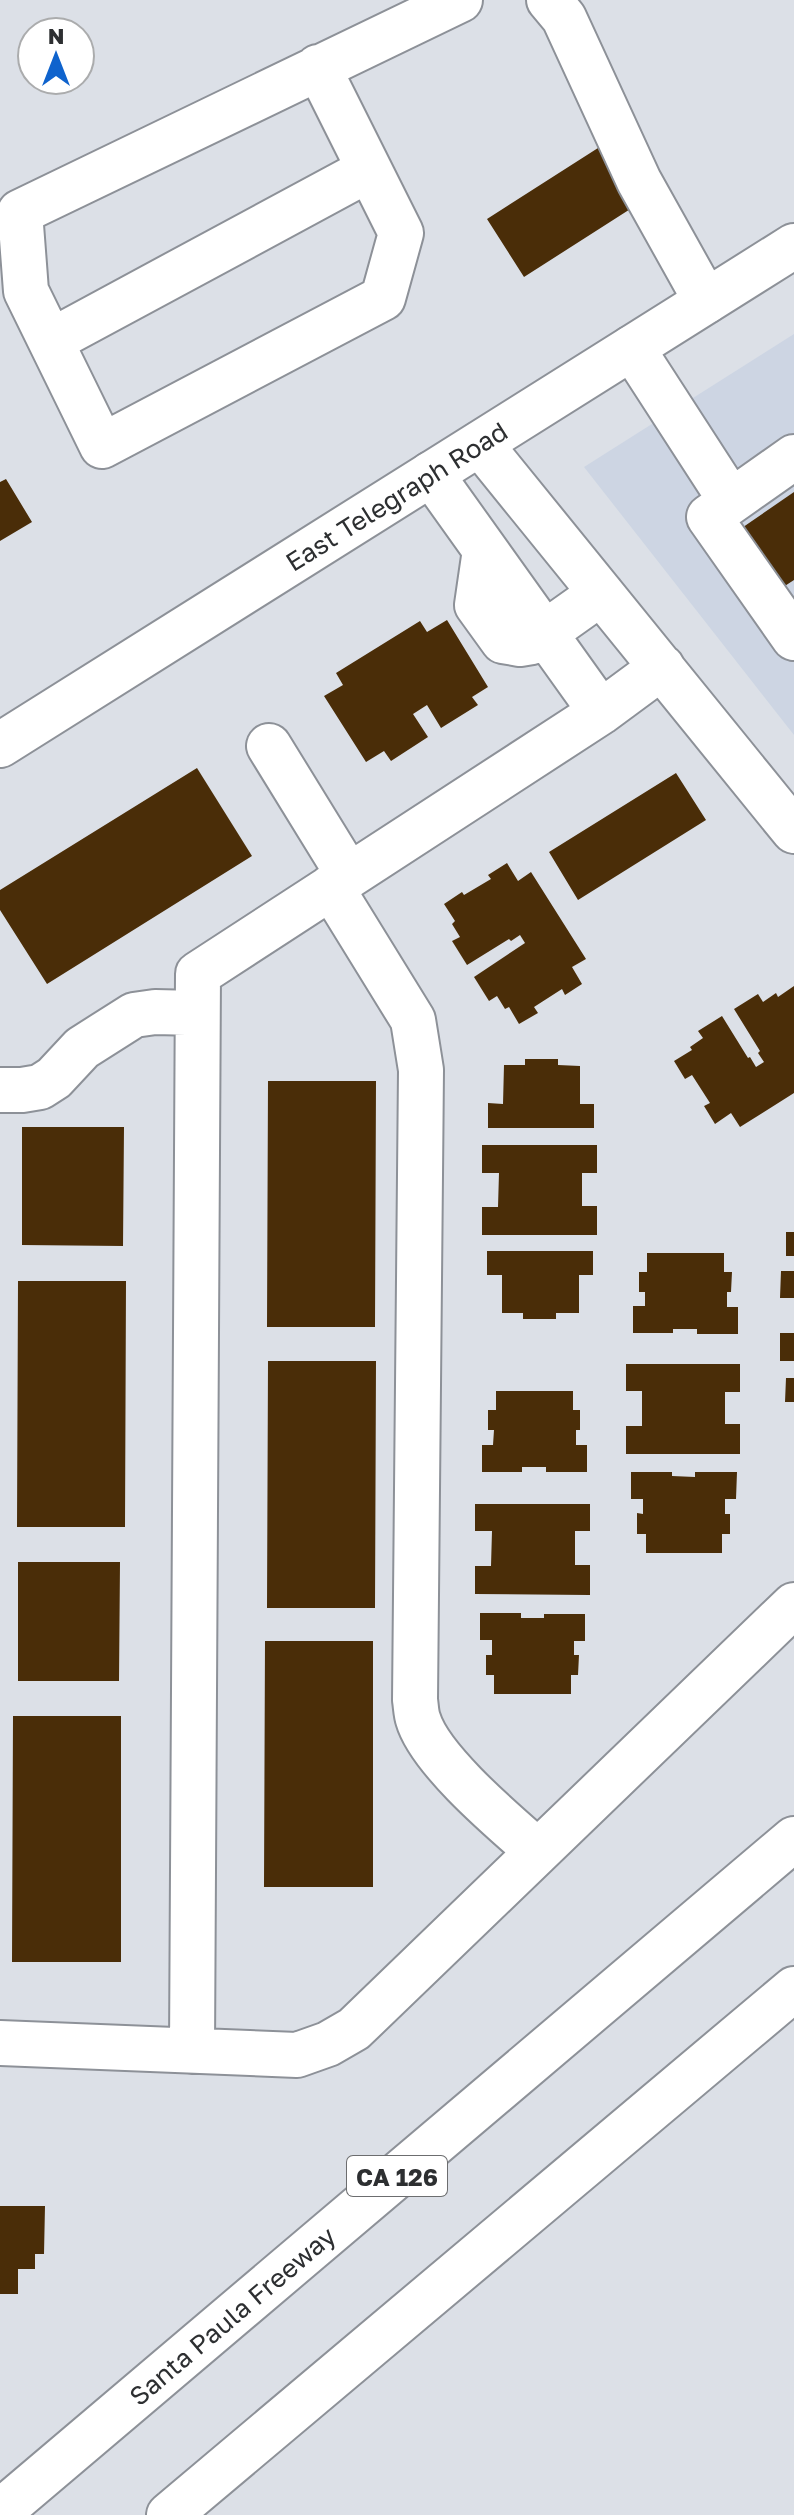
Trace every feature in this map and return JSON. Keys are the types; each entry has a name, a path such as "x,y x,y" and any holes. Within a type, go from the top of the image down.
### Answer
{"main road":[{"path":"318,67 401,233 383,298 102,446 26,291 20,212 318,67 460,0"},
{"path":"549,0 564,18 639,181 706,301"},
{"path":"51,341 368,170"},
{"name":"East Telegraph Road","path":"0,745 794,246"},
{"path":"632,348 731,501"},
{"path":"480,444 794,831"},
{"path":"794,457 709,517 794,638"},
{"path":"431,474 485,550 477,605 503,641 520,644 532,642 601,593"},
{"path":"545,633 601,712"},
{"path":"192,2051 198,974 601,712 662,667"},
{"path":"269,746 413,1020 421,1070 415,1700 418,1721 437,1751 483,1804 536,1850"},
{"path":"0,1090 40,1087 54,1078 82,1048 134,1015 197,1013"},
{"path":"0,1062 31,1060 82,1048"},
{"path":"0,2043 297,2055 328,2044 354,2029 536,1850 794,1605"},
{"name":"Santa Paula Freeway","path":"0,2512 794,1839"},
{"path":"169,2515 794,1989"}],"shaded area":[{"path":"794,334 794,735 584,467"}],"building":[{"path":"598,148 635,206 524,277 487,219"},
{"path":"6,479 32,522 0,541 0,482"},
{"path":"794,492 794,580 774,593 733,534"},
{"path":"447,620 488,687 472,697 478,705 441,728 427,705 413,714 428,737 391,761 384,751 366,762 324,696 343,685 336,673 420,621 427,632"},
{"path":"197,768 252,856 47,984 0,910 0,890"},
{"path":"676,773 706,820 578,900 549,852"},
{"path":"507,863 518,881 531,872 586,959 572,967 582,984 565,995 562,989 534,1007 538,1013 519,1024 509,1007 505,1009 497,996 489,1001 474,977 525,943 520,935 467,965 452,941 460,937 452,924 455,921 444,904 491,879 488,875"},
{"path":"794,986 794,1093 740,1127 731,1113 715,1124 704,1106 710,1103 692,1075 685,1079 674,1061 692,1050 690,1047 703,1038 698,1031 722,1016 756,1067 764,1062 734,1009 758,994 763,1002 776,993 778,997"},
{"path":"525,1059 558,1059 558,1065 580,1066 580,1104 594,1104 594,1128 488,1128 488,1103 503,1104 504,1065 525,1065"},
{"path":"268,1081 376,1081 375,1327 267,1327"},
{"path":"22,1127 124,1127 123,1246 22,1245"},
{"path":"482,1145 597,1145 597,1173 582,1173 582,1206 597,1206 597,1235 482,1235 482,1207 498,1207 499,1173 482,1173"},
{"path":"786,1232 794,1232 794,1256 786,1256"},
{"path":"487,1251 593,1251 593,1275 579,1275 579,1313 556,1313 556,1319 523,1319 523,1313 502,1313 502,1275 487,1275"},
{"path":"647,1253 724,1253 724,1272 732,1272 727,1307 738,1307 738,1334 697,1334 697,1329 673,1329 673,1333 633,1333 633,1306 645,1306 645,1292 639,1292 639,1272 647,1272"},
{"path":"781,1271 794,1271 794,1298 780,1298"},
{"path":"18,1281 126,1281 125,1527 17,1527"},
{"path":"780,1333 794,1333 794,1361 780,1361"},
{"path":"268,1361 376,1361 375,1608 267,1608"},
{"path":"626,1364 740,1364 740,1392 725,1392 725,1424 740,1424 740,1454 626,1454 626,1426 642,1426 642,1391 626,1391"},
{"path":"786,1378 794,1378 794,1402 785,1402"},
{"path":"496,1391 573,1391 573,1410 580,1410 576,1445 587,1445 587,1472 546,1472 546,1467 522,1467 522,1472 482,1472 482,1445 493,1445 494,1430 488,1430 488,1410 496,1410"},
{"path":"631,1472 672,1472 672,1476 695,1477 695,1472 737,1472 736,1499 725,1499 725,1514 730,1514 730,1534 722,1534 722,1553 646,1553 646,1534 637,1534 637,1513 643,1514 643,1499 631,1499"},
{"path":"475,1504 590,1504 590,1531 575,1531 575,1565 590,1565 590,1595 475,1594 475,1566 491,1566 492,1531 475,1531"},
{"path":"18,1562 120,1562 119,1681 18,1681"},
{"path":"480,1613 521,1613 521,1618 544,1618 544,1614 585,1614 585,1641 574,1641 574,1655 579,1655 578,1675 571,1675 571,1694 494,1694 494,1675 486,1675 486,1655 492,1655 492,1640 480,1640"},
{"path":"265,1641 373,1641 373,1887 264,1887"},
{"path":"13,1716 121,1716 121,1962 12,1962"},
{"path":"0,2206 45,2206 44,2254 35,2254 35,2269 18,2269 18,2294 0,2294"}]}
